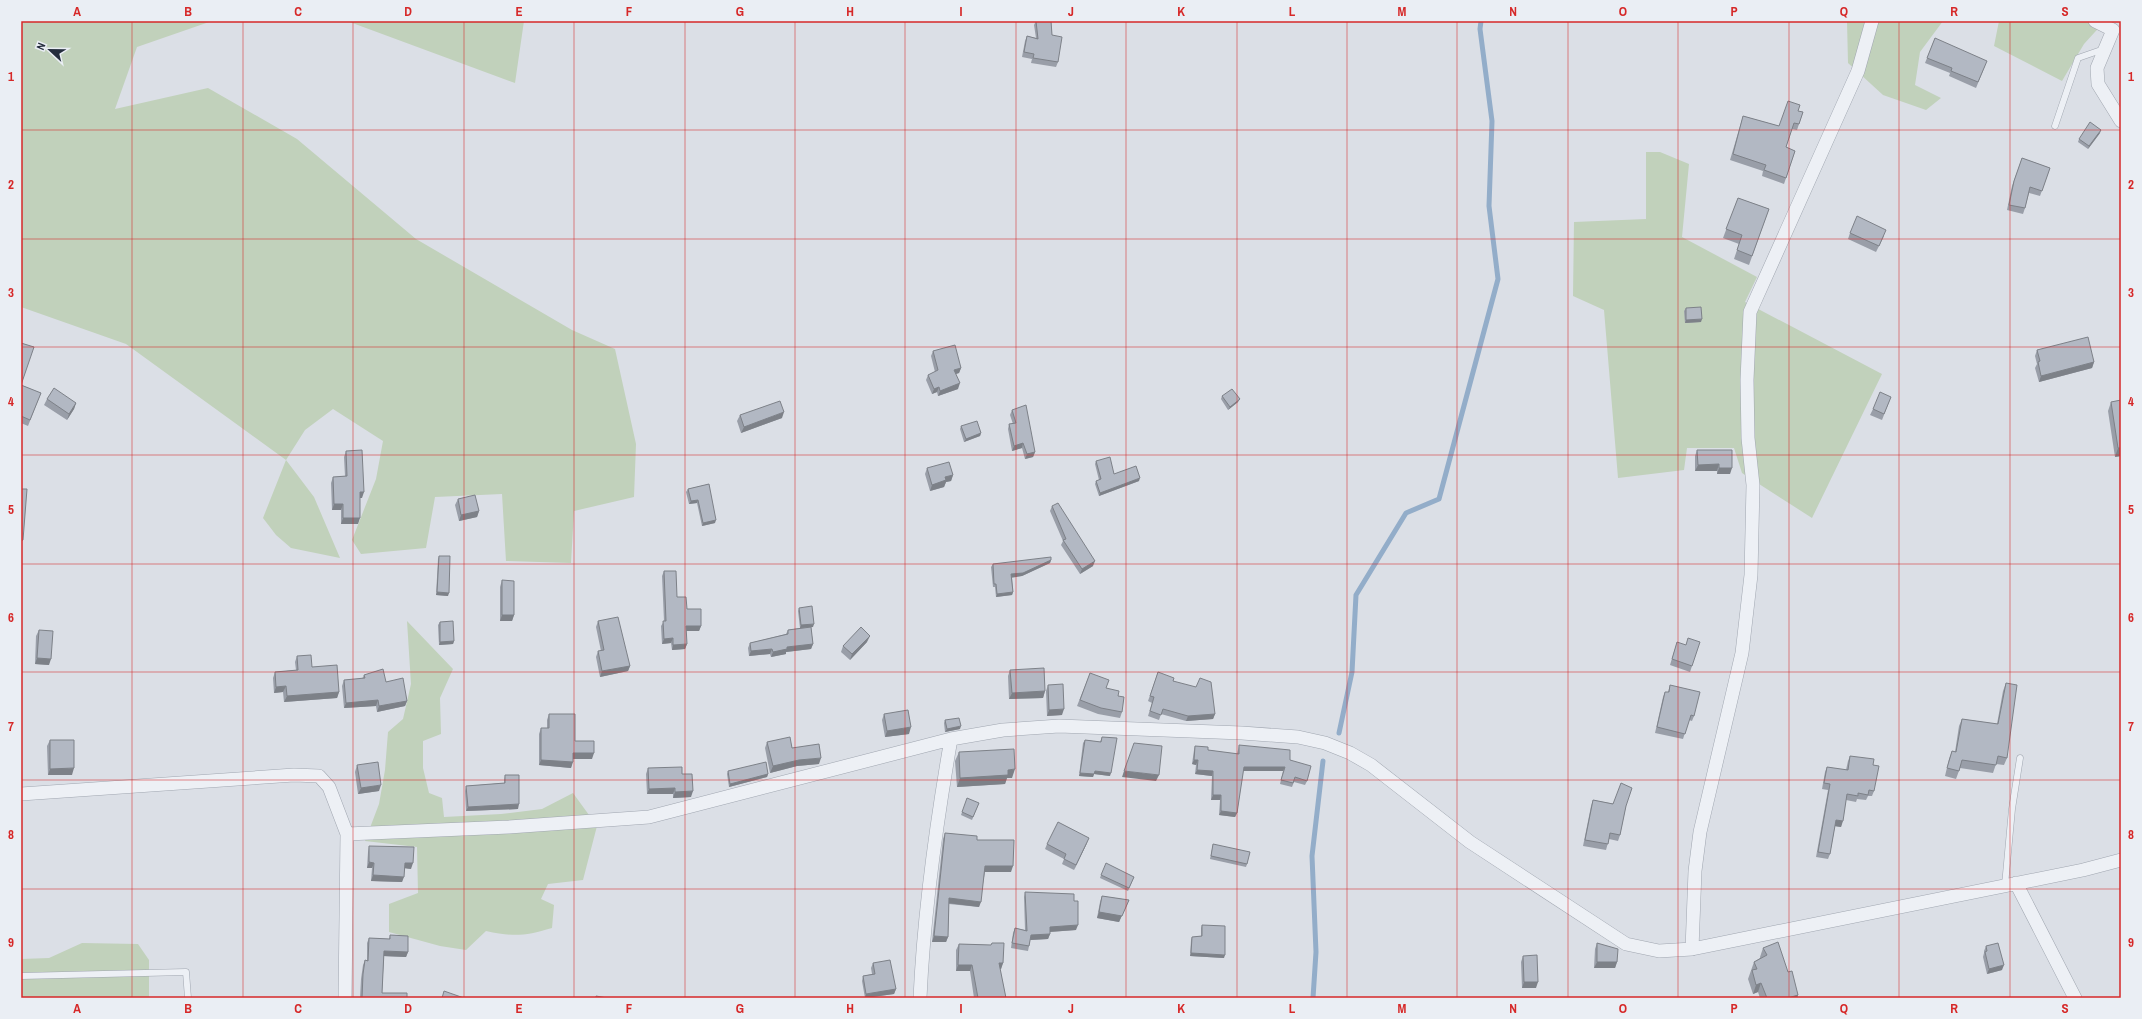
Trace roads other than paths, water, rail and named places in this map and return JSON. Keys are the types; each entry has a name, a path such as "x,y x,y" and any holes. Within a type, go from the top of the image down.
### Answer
{"street":[{"path":"1692,948 1695,871 1700,832 1742,653 1751,575 1753,485 1748,438 1747,380 1750,312 1858,71 1872,21"},
{"path":"2095,21 2116,26 2097,68 2098,84 2121,121"},
{"path":"347,834 509,827 649,817 951,739 1003,730 1059,726 1242,733 1298,737 1325,744 1350,753 1371,765 1470,842 1626,944 1658,951 1692,948 2010,884 2121,860"},
{"path":"920,998 923,939 933,852 951,739"},
{"path":"21,794 294,775 319,776 329,787 347,834 345,998"},
{"path":"2010,884 2075,998"}],"lane":[{"path":"2055,126 2078,58 2106,48"},
{"path":"2010,884 2012,809 2020,758"},
{"path":"21,976 186,972 188,998"}],"waterway":[{"path":"1339,733 1352,672 1356,595 1406,513 1439,499 1498,279 1489,206 1492,121 1480,29 1481,21"},
{"path":"1313,998 1316,952 1312,856 1323,761"}]}
